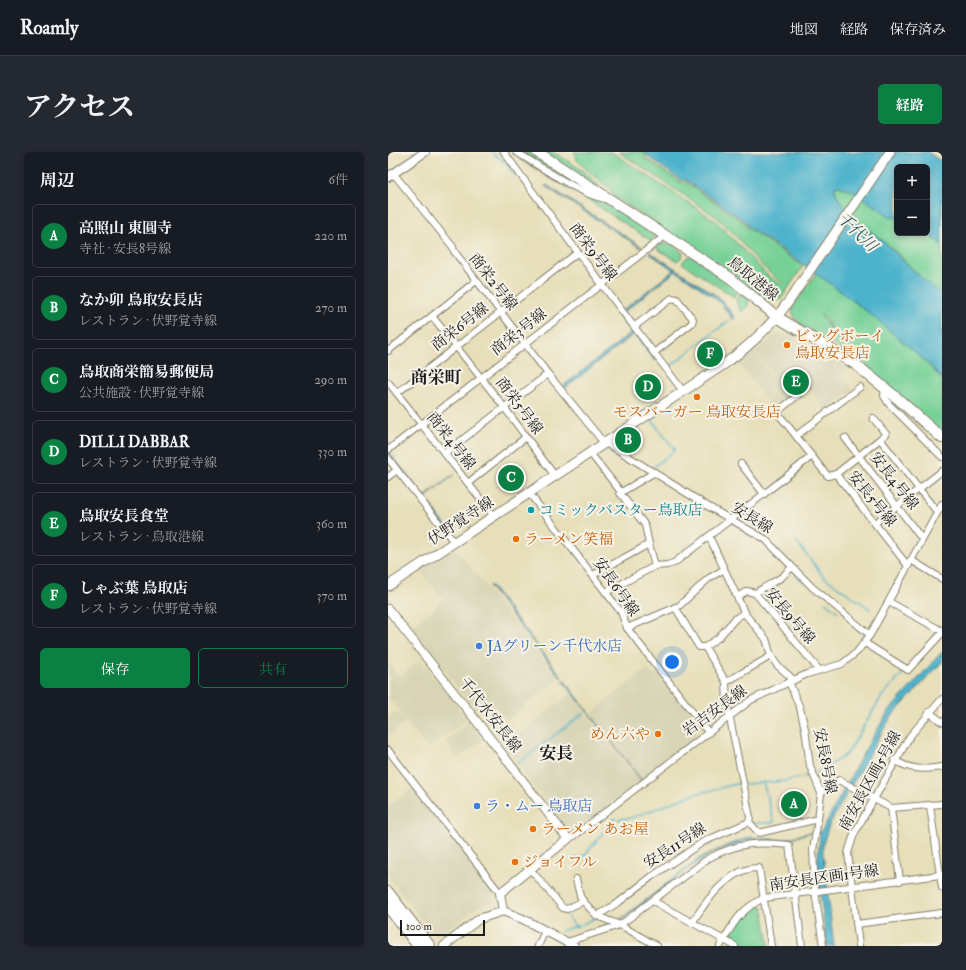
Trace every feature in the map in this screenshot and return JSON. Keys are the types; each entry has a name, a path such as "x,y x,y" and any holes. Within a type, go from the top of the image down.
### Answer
{"main road":[{"name":"鳥取港線","path":"537,152 734,280 777,317 840,354 885,388 942,438"},
{"name":"伏野覚寺線","path":"388,586 590,453 750,345 777,317 789,301 890,152"},
{"path":"388,892 430,946"},
{"path":"388,907 418,946"}],"street":[{"path":"391,175 425,152"},
{"name":"商栄9号線","path":"504,152 577,253 655,352 683,391"},
{"path":"516,152 597,198 612,200"},
{"name":"商栄2号線","path":"391,175 427,213 524,344 604,443"},
{"name":"商栄3号線","path":"388,450 666,235"},
{"name":"商栄6号線","path":"397,393 577,253"},
{"path":"388,351 476,281"},
{"path":"635,326 672,298 677,299 692,319 692,323 655,352"},
{"name":"商栄5号線","path":"432,316 504,407 555,476"},
{"path":"445,453 548,374"},
{"name":"商栄4号線","path":"388,382 494,516"},
{"path":"808,387 777,410 827,476 836,474"},
{"path":"796,436 860,387"},
{"path":"885,388 884,396 890,404 942,457"},
{"path":"873,418 886,434 880,439 937,512"},
{"path":"468,483 526,437"},
{"name":"安長4号線","path":"844,438 922,539"},
{"name":"安長5号線","path":"880,439 836,474 909,563"},
{"name":"安長線","path":"604,443 614,447 765,539 791,568 870,635"},
{"path":"590,453 645,525 655,566"},
{"path":"606,592 655,566 674,563 812,456"},
{"path":"388,458 454,542"},
{"path":"741,464 764,494"},
{"path":"388,477 397,470"},
{"path":"875,523 942,471"},
{"path":"620,492 655,472"},
{"name":"安長6号線","path":"529,493 621,612 627,628 679,606 710,578 723,570"},
{"name":"岩吉安長線","path":"500,893 729,715 751,700 819,670 846,662 865,643 870,635 942,504"},
{"name":"安長8号線","path":"709,536 723,570 745,612 766,639 771,656 777,665 792,681 800,708 805,729 810,766 821,793 813,850 815,891 823,946"},
{"path":"593,575 649,544"},
{"path":"909,563 942,579"},
{"path":"755,593 782,577 791,568"},
{"name":"安長9号線","path":"737,597 746,591 755,593 819,670"},
{"path":"865,643 908,670 942,632 889,602"},
{"path":"675,607 699,647 705,647 718,638 729,625 745,612"},
{"name":"千代水安長線","path":"388,609 568,839"},
{"path":"627,628 708,732"},
{"path":"705,647 726,682 729,715 750,817 749,822 759,833 759,842"},
{"path":"726,682 771,656"},
{"name":"南安長区画5号線","path":"859,946 848,853 854,834 894,760 910,736 942,699"},
{"path":"930,712 942,722"},
{"path":"388,750 500,893 503,911"},
{"path":"894,760 912,768 924,770 942,767"},
{"path":"821,793 839,780 891,808 942,804"},
{"path":"930,806 942,888"},
{"path":"891,808 900,881"},
{"path":"759,833 818,819"},
{"name":"安長11号線","path":"596,916 619,902 651,877 708,839 749,822"},
{"path":"444,946 479,919 503,911 570,944 620,926 687,873 709,858 722,852 759,842 789,845 802,946"},
{"path":"692,923 703,906 717,890 738,874 752,868 759,868 771,946"},
{"path":"530,869 563,908 567,909 583,901"},
{"name":"南安長区画1号線","path":"722,943 739,914 752,904 764,898 941,875"},
{"path":"576,879 580,896 596,916 620,926 657,946"},
{"path":"653,901 692,923 722,943 735,946"},
{"path":"856,924 942,913"},
{"path":"538,946 545,931"}],"shaded area":[{"path":"785,332 811,343 847,367 842,376 853,390 826,411 807,386 775,410 755,386 772,373 755,352 776,334"},
{"path":"754,352 770,373 755,385 738,363"},
{"name":"JAグリーン千代水店","path":"455,547 558,679 507,721 490,700 476,711 411,628 450,593 442,598 420,570"},
{"path":"421,660 467,719 428,749 388,697 388,663 400,677"},
{"path":"648,668 653,675 659,671 695,718 688,724 699,737 571,834 565,825 605,793 564,825 504,747 570,694 632,773 635,770 591,714"},
{"path":"397,711 407,722 388,737 388,718"},
{"path":"469,722 483,740 458,758 445,741"},
{"path":"414,787 495,893 493,895 493,903 474,909 447,931 437,935 432,933 388,877 388,807"}],"green space":[{"path":"520,152 532,152 566,174 586,190"},
{"path":"541,152 551,152 571,163 587,174 601,189"},
{"path":"574,152 612,152 716,221 768,276 782,285 783,283 764,268 715,216 619,152 643,152 646,154 645,158 682,183 684,181 803,266 781,299 774,302 761,298 746,284 613,196 611,190 577,160"},
{"path":"519,159 613,207 654,231 654,238 651,241 592,202"},
{"path":"835,185 853,191 891,217 894,218 894,236 930,235 942,245 942,294 926,283 891,247 860,224 845,209 836,192"},
{"path":"661,244 672,244 683,253 682,257 677,261 656,248"},
{"path":"692,256 738,289 738,292 734,297 682,263 687,257"},
{"path":"816,273 898,337 929,365 942,380 942,435 873,375 863,360 830,327 825,317 821,315 830,329 863,365 821,336 802,326 794,317 792,309"},
{"path":"740,294 743,294 749,300 748,306 741,312 736,300"},
{"path":"760,905 763,907 769,946 740,946 730,940 729,936 743,917"}],"water":[{"name":"千代川","path":"645,152 928,152 942,162 942,245 930,235 930,164 894,164 894,218 891,217 853,191 835,185 835,192 841,203 857,222 883,241 922,278 942,294 942,379 915,352 861,307 804,265 747,226 747,223 684,179 682,181 647,156"},
{"path":"546,185 642,247 641,248 545,186"},
{"path":"650,252 720,298 735,318 733,319 718,300 676,271 621,314 657,360 655,361 634,334 565,388 563,386 632,332 618,314 674,270 649,253"},
{"path":"388,450 424,497 454,475 425,498 454,536 452,537 388,454"},
{"path":"490,585 562,677 561,678 489,586"},
{"path":"942,652 942,662 892,716 829,825 823,844 823,853 834,946 827,946 817,869 820,834 818,833 821,832 865,750 888,712"},
{"path":"564,680 642,781 563,681"},
{"path":"815,831 781,842 752,839 714,852 688,869 618,923 570,938 617,922 700,858 730,844 751,837 781,840"}],"waterway":[{"path":"492,152 506,164 515,176"},
{"path":"668,368 732,318"},
{"path":"652,468 675,450 651,419 661,412"},
{"path":"796,541 824,577 870,609"},
{"path":"796,575 803,582"},
{"path":"825,602 838,612"},
{"path":"858,629 866,637"},
{"path":"933,637 937,632"},
{"path":"816,773 843,757 849,751 882,696 905,671"},
{"path":"517,764 584,713"},
{"path":"745,784 785,781 812,775"},
{"path":"753,823 774,822 763,782"},
{"path":"618,819 631,818 695,794 741,783"},
{"path":"572,859 584,856 615,818"},
{"path":"662,873 674,865"},
{"path":"564,912 576,927"},
{"path":"583,924 595,918"},
{"path":"561,931 580,925"}],"place":[{"name":"ビッグボーイ 鳥取安長店","path":"787,345"},
{"name":"しゃぶ葉 鳥取店","path":"710,354"},
{"name":"鳥取安長食堂","path":"796,382"},
{"name":"DILLI DABBAR","path":"648,387"},
{"name":"モスバーガー 鳥取安長店","path":"697,397"},
{"name":"なか卯 鳥取安長店","path":"628,440"},
{"name":"鳥取商栄簡易郵便局","path":"511,478"},
{"name":"コミックバスター鳥取店","path":"531,510"},
{"name":"ラーメン笑福","path":"516,539"},
{"name":"JAグリーン千代水店","path":"479,646"},
{"name":"めん六や","path":"658,734"},
{"name":"高照山 東圓寺","path":"794,804"},
{"name":"ラ・ムー 鳥取店","path":"477,806"},
{"name":"ラーメン あお屋","path":"533,829"},
{"name":"ジョイフル","path":"515,862"}],"district":[{"name":"商栄町","path":"436,377"},
{"name":"安長","path":"556,753"}]}
